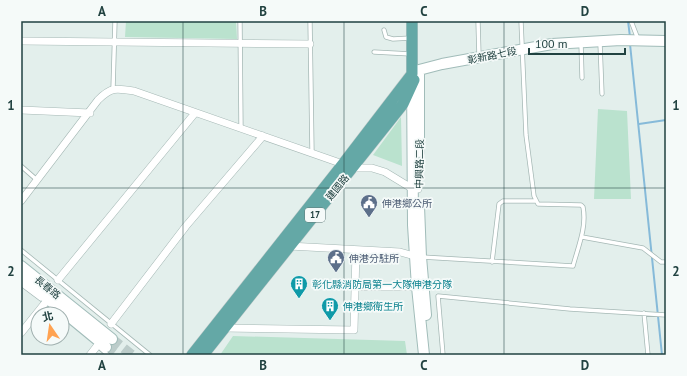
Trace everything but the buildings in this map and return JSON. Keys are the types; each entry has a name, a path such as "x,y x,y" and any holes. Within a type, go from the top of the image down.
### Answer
{"main road":[{"name":"中興路二段","path":"412,21 414,76"},
{"name":"中興路二段","path":"414,76 420,21"},
{"name":"建國路","path":"192,355 348,166 403,104 414,76"},
{"name":"建國路","path":"203,355 289,246 348,166"}],"street":[{"path":"638,40 666,41"},
{"name":"彰新路七段","path":"414,76 479,57 523,48 552,44 638,40"},
{"path":"21,41 310,44"},
{"name":"中興路二段","path":"414,76 418,257 424,355"},
{"name":"中興路二段","path":"414,76 416,189"},
{"path":"21,201 38,181 102,96 113,88 134,90 195,113 348,166 372,168 385,172 416,189"},
{"path":"21,110 90,113"},
{"path":"58,280 195,113"},
{"path":"112,324 186,226 263,136"},
{"path":"289,246 400,252 418,257"},
{"path":"224,328 354,330 356,250"},
{"name":"長春路","path":"21,266 103,346"},
{"name":"長春路","path":"21,277 103,346"},
{"path":"355,287 420,287"},
{"name":"中興路二段","path":"420,287 431,355"},
{"path":"21,333 47,305"},
{"path":"90,355 103,346"}],"lane":[{"path":"113,88 115,21"},
{"path":"240,21 241,128"},
{"path":"310,21 312,154"},
{"path":"478,21 479,57"},
{"path":"522,21 526,135 534,196 536,201"},
{"path":"631,21 638,40"},
{"path":"384,30 386,37 394,39 412,38"},
{"path":"600,41 602,94"},
{"path":"581,42 582,78"},
{"path":"374,52 412,54"},
{"path":"21,166 38,181"},
{"path":"418,257 492,262 573,266 582,238 584,207 581,205 538,204 536,201 503,201 499,204 492,262"},
{"path":"582,238 643,248 661,262 666,262"},
{"path":"21,250 150,355"},
{"path":"21,284 47,305"},
{"path":"443,355 438,296 666,315"},
{"path":"646,313 648,355"}],"green space":[{"path":"126,21 236,21 237,39 125,37"},
{"path":"598,109 627,111 631,199 594,199"},
{"path":"401,117 402,166 373,155"},
{"path":"233,336 405,341 407,355 220,355"}],"waterway":[{"path":"628,21 630,37"},
{"path":"630,44 662,355"},
{"path":"639,124 666,120"}],"tunnel":[{"path":"112,339 132,355"},
{"path":"106,347 116,355"}],"place":[{"name":"伸港鄉公所","path":"369,218"},
{"name":"伸港分駐所","path":"336,273"},
{"name":"彰化縣消防局第一大隊伸港分隊","path":"299,299"},
{"name":"伸港鄉衛生所","path":"330,321"}]}
